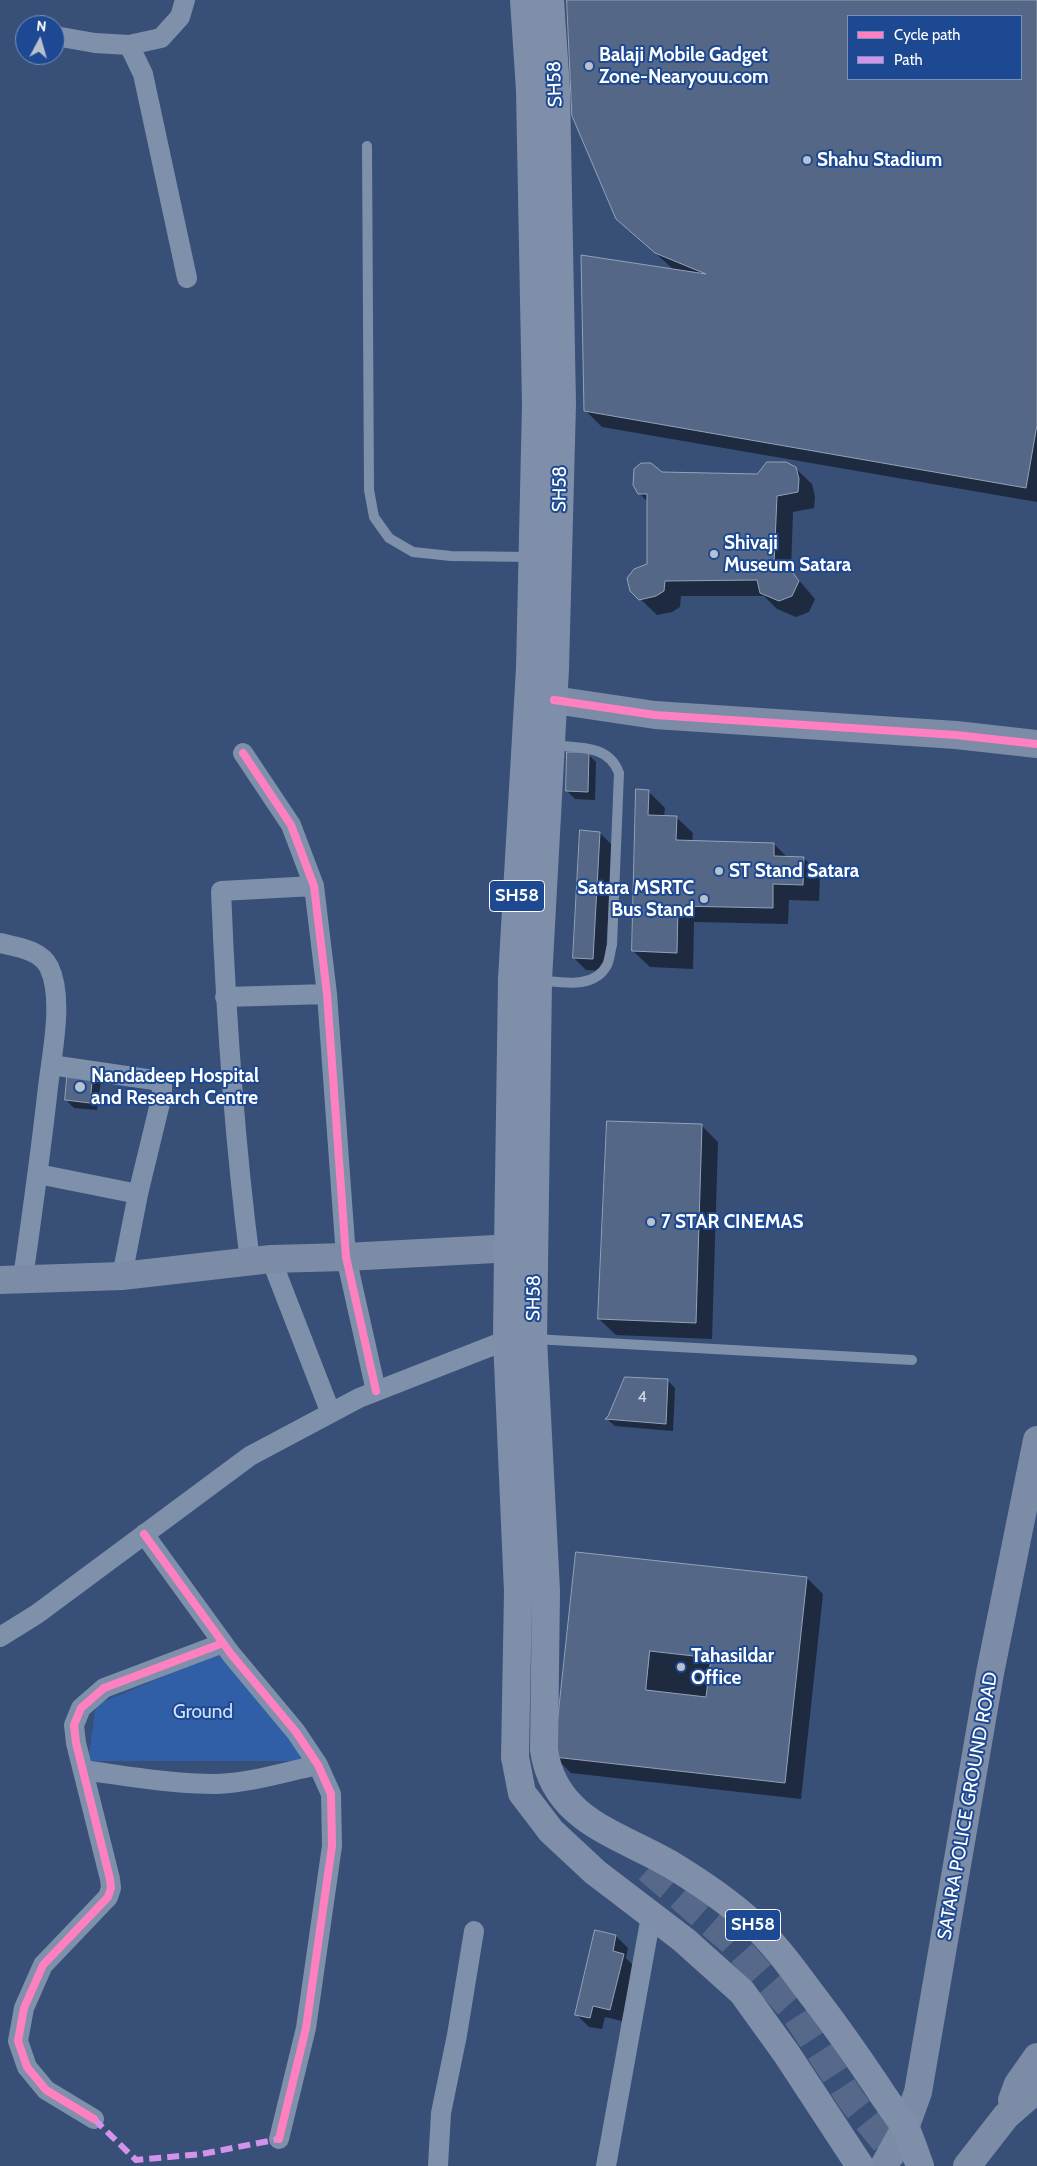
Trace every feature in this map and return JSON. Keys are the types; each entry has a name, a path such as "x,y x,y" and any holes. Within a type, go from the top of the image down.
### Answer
{"main road":[{"name":"SH58","path":"524,0 547,287 562,404 554,700 538,744"},
{"name":"SH58","path":"550,0 556,89 547,287 536,404 533,557 538,744 508,1248 520,1339 546,1592 544,1750 550,1777 562,1797 584,1817 615,1838 669,1864 715,1894 752,1924 779,1951 842,2035 905,2128 920,2166"},
{"path":"554,700 655,715 956,735 1037,744"},
{"name":"SH58","path":"525,980 535,1247 520,1339 515,1757 522,1792 550,1831 595,1872 690,1945 742,1992 786,2053 860,2166"},
{"path":"11,1279 122,1276 260,1260 535,1247"},
{"name":"SATARA POLICE GROUND ROAD","path":"884,2166 905,2128 918,2092 990,1673 1037,1440"},
{"path":"517,1670 545,1670"},
{"path":"550,1831 640,1877 615,1838"},
{"path":"1006,2116 1018,2084 1037,2057"},
{"path":"967,2166 1006,2116 1030,2095 1037,2086"}],"street":[{"path":"65,38 129,45 161,38 180,17 185,0"},
{"path":"129,45 143,74 187,278"},
{"path":"243,753 291,825 314,886 327,994 346,1257 376,1391"},
{"path":"314,886 220,891 225,997 240,1190 260,1260 330,1412"},
{"path":"0,943 36,953 49,965 55,983 56,1013 38,1174 11,1279"},
{"path":"225,997 327,994"},
{"path":"51,1065 154,1080 162,1086 162,1095 138,1194 122,1276"},
{"path":"38,1174 138,1194"},
{"path":"0,1637 37,1614 250,1456 330,1412 376,1391 520,1339"},
{"path":"144,1534 223,1643 296,1732 318,1764 330,1794 332,1846 306,2028 279,2139"},
{"path":"94,2119 46,2090 27,2066 18,2041 24,2008 43,1965 108,1897 110,1888 110,1879 76,1743 74,1725 81,1708 104,1688 223,1643"},
{"path":"83,1770 177,1782 218,1784 318,1764"},
{"path":"602,2164 651,1916"},
{"path":"438,2166 441,2114 457,2035 474,1931"}],"lane":[{"path":"367,146 369,490 374,517 389,538 413,552 451,556 533,557"},
{"path":"525,980 576,983 596,978 607,965 612,945 619,773 616,764 608,755 598,750 538,744"},
{"path":"520,1339 912,1360"}],"green space":[{"name":"Ground","path":"218,1653 308,1761 88,1761 96,1705"}],"building":[{"name":"Shahu Stadium","path":"567,0 1037,0 1037,425 1026,488 584,411 581,255 706,274 655,253 616,219 572,116"},
{"path":"767,462 786,462 796,467 799,479 798,492 777,496 774,565 789,567 799,581 792,596 779,601 760,593 757,580 665,581 664,591 656,596 639,600 630,591 627,578 634,569 647,564 647,494 638,494 633,485 634,469 641,463 651,463 662,472 757,474"},
{"path":"567,752 589,752 588,792 566,791"},
{"name":"ST Stand Satara","path":"636,789 649,790 648,815 677,816 676,840 774,843 774,856 804,857 803,885 773,884 773,908 678,906 677,953 632,951"},
{"path":"580,830 600,832 593,959 573,958"},
{"path":"68,1068 93,1072 90,1103 65,1100"},
{"name":"7 STAR CINEMAS","path":"607,1121 702,1124 696,1323 598,1319"},
{"path":"625,1377 668,1379 666,1424 605,1419"},
{"name":"Tahasildar Office","path":"576,1552 807,1577 785,1783 554,1757"},
{"name":"Tahasildar Office","path":"650,1651 711,1658 706,1697 646,1690"},
{"path":"595,1930 616,1935 613,1951 624,1954 610,2010 593,2006 590,2018 575,2015"}],"tunnel":[{"path":"648,1869 731,1941 793,2010 852,2101 885,2142 898,2166"}],"marked path":[{"path":"94,2119 136,2160 202,2154 279,2139"}],"cycle path":[{"path":"554,700 655,715 956,735 1037,744"},
{"path":"243,753 291,825 314,886 327,994 346,1257 376,1391"},
{"path":"144,1534 231,1654 296,1732 318,1765 331,1794 332,1846 306,2028 279,2139"},
{"path":"94,2119 46,2090 27,2067 18,2041 24,2008 43,1965 108,1897 111,1888 76,1743 74,1725 81,1708 104,1688 223,1643"}],"place":[{"name":"Balaji Mobile Gadget Zone-Nearyouu.com","path":"589,66"},
{"name":"Shahu Stadium","path":"807,160"},
{"name":"Shivaji Museum Satara","path":"714,554"},
{"name":"ST Stand Satara","path":"719,871"},
{"name":"Satara MSRTC Bus Stand","path":"704,899"},
{"name":"Nandadeep Hospital and Research Centre","path":"80,1087"},
{"name":"7 STAR CINEMAS","path":"651,1222"},
{"name":"Tahasildar Office","path":"681,1667"}]}
